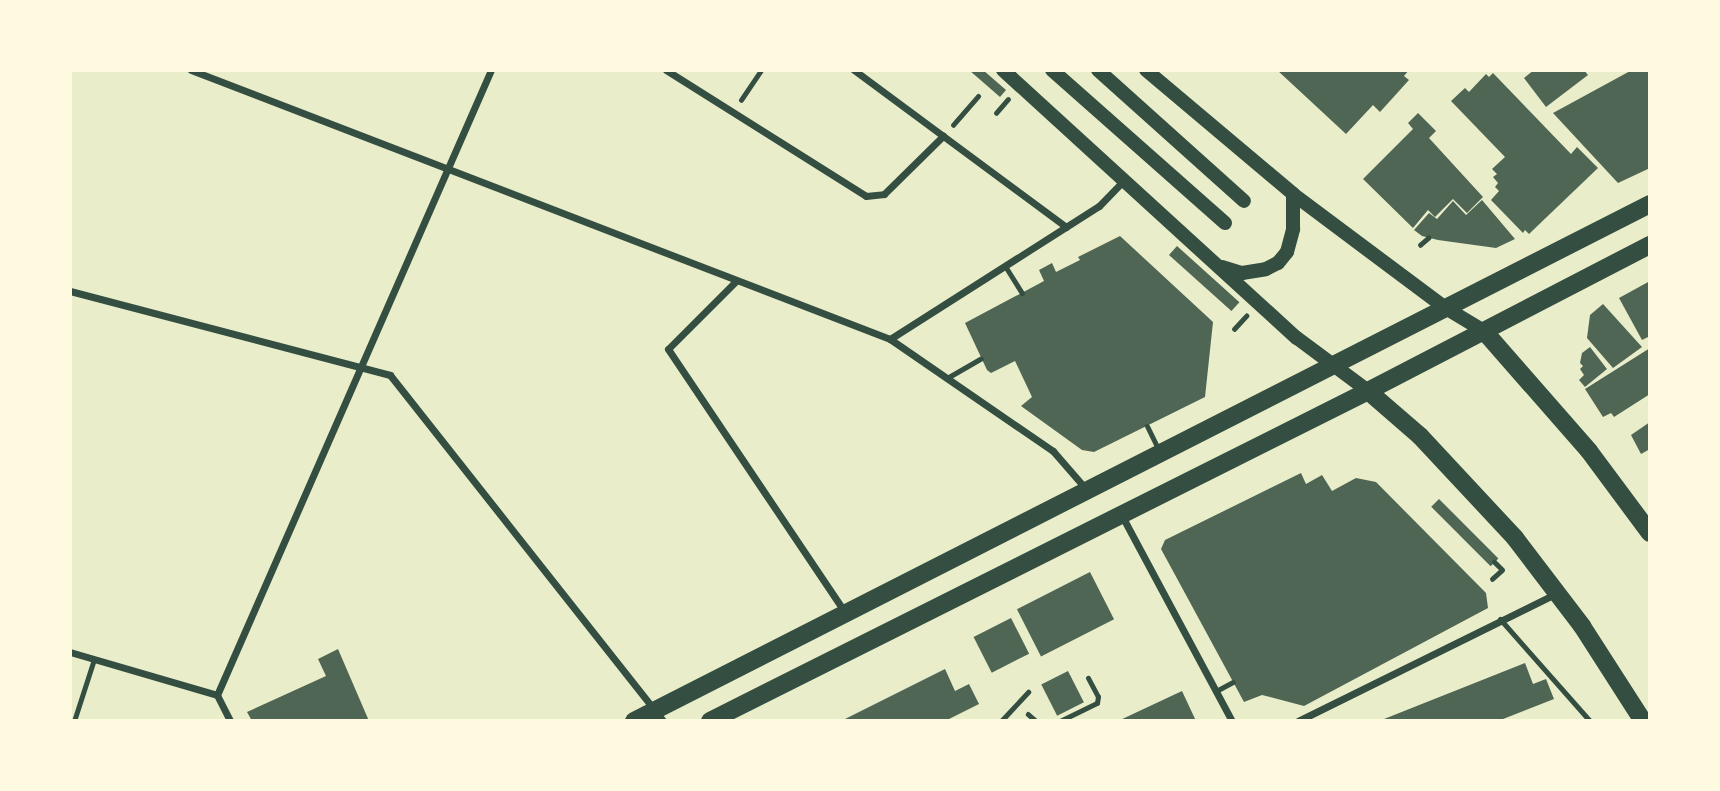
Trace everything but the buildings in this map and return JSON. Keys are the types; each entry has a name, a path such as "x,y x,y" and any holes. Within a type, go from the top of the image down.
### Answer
{"main road":[{"path":"1003,70 1332,367 1368,391 1420,436 1496,518 1557,593 1619,680 1643,721"},
{"path":"1052,70 1225,223"},
{"path":"1098,70 1244,201"},
{"path":"1146,70 1293,194 1444,307 1484,331 1589,451 1650,533"},
{"path":"1219,266 1242,272 1266,269 1278,263 1287,252 1293,229 1293,194"},
{"path":"634,721 660,716 846,615 1650,204"},
{"path":"710,721 1368,391 1650,245"}],"street":[{"path":"191,70 890,339 1053,451 1089,492"},
{"path":"217,695 491,70"},
{"path":"666,70 866,196 884,194 943,136"},
{"path":"854,70 1066,227"},
{"path":"890,339 1099,206 1125,179"},
{"path":"736,281 668,349 846,615"},
{"path":"70,291 390,375 660,716"},
{"path":"1121,515 1232,721"},
{"path":"1298,721 1557,593"},
{"path":"70,652 217,695 230,721"}],"lane":[{"path":"1005,266 1022,293"},
{"path":"947,378 981,358"},
{"path":"1147,426 1161,455"},
{"path":"1500,619 1588,721"},
{"path":"74,721 94,659"},
{"path":"1216,691 1233,682"},
{"path":"1000,721 1028,692"}],"path":[{"path":"733,112 761,70"},
{"path":"996,113 1008,99 1003,94"},
{"path":"943,136 978,96"},
{"path":"1420,245 1427,238"},
{"path":"1234,329 1246,316 1240,311"},
{"path":"1492,579 1502,570 1494,562"},
{"path":"1060,721 1097,703 1098,697 1088,678"}]}
